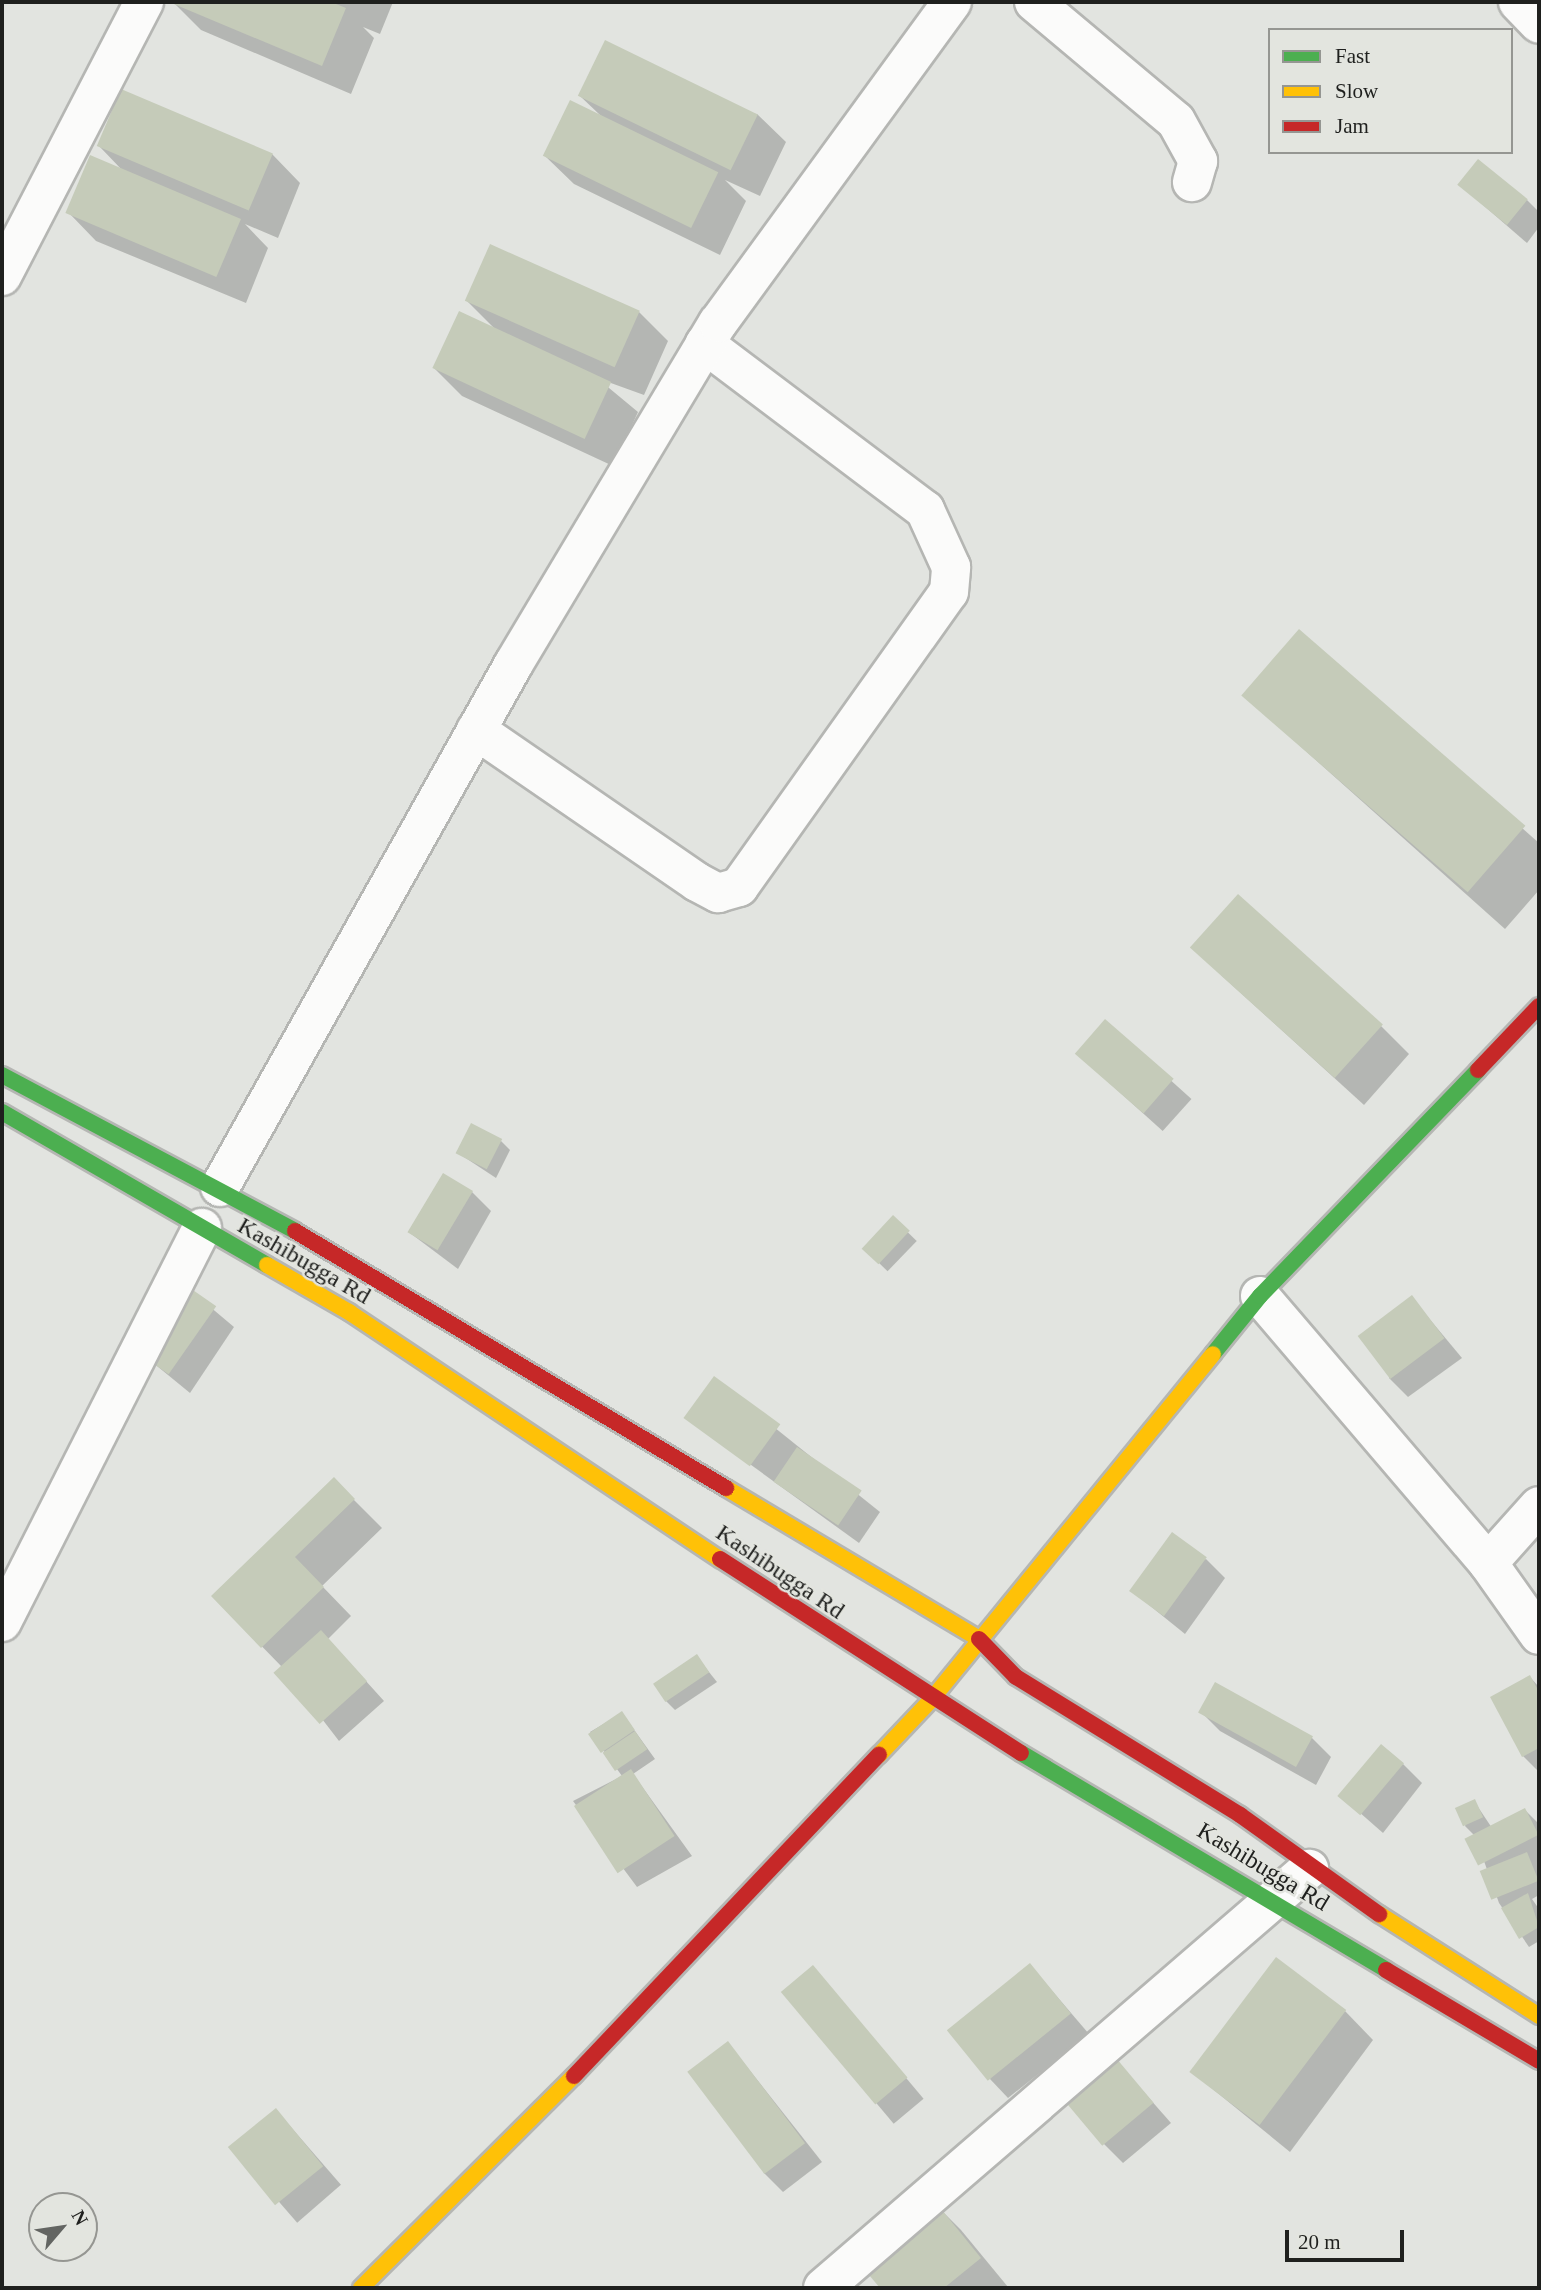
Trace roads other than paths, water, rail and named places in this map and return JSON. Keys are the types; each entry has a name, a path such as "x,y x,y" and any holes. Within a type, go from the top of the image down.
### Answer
{"main road":[{"path":"361,2288 507,2146 931,1700 978,1638 1260,1296 1539,1006"},
{"name":"Kashibugga Rd","path":"2,1075 220,1187 978,1638 1016,1677 1240,1815 1309,1869 1539,2015"},
{"name":"Kashibugga Rd","path":"2,1112 349,1312 931,1700 1271,1899 1539,2061"}],"street":[{"path":"2,275 144,2"},
{"path":"220,1187 476,730 705,344 952,2"},
{"path":"1034,2 1176,121 1198,161 1192,182"},
{"path":"1518,2 1539,23"},
{"path":"476,730 697,883 718,893 739,887 949,592 951,567 925,510 705,344"},
{"path":"2,1622 202,1228"},
{"path":"1260,1296 1488,1563 1539,1635"},
{"path":"1488,1563 1539,1506"},
{"path":"823,2288 1309,1869"}]}
